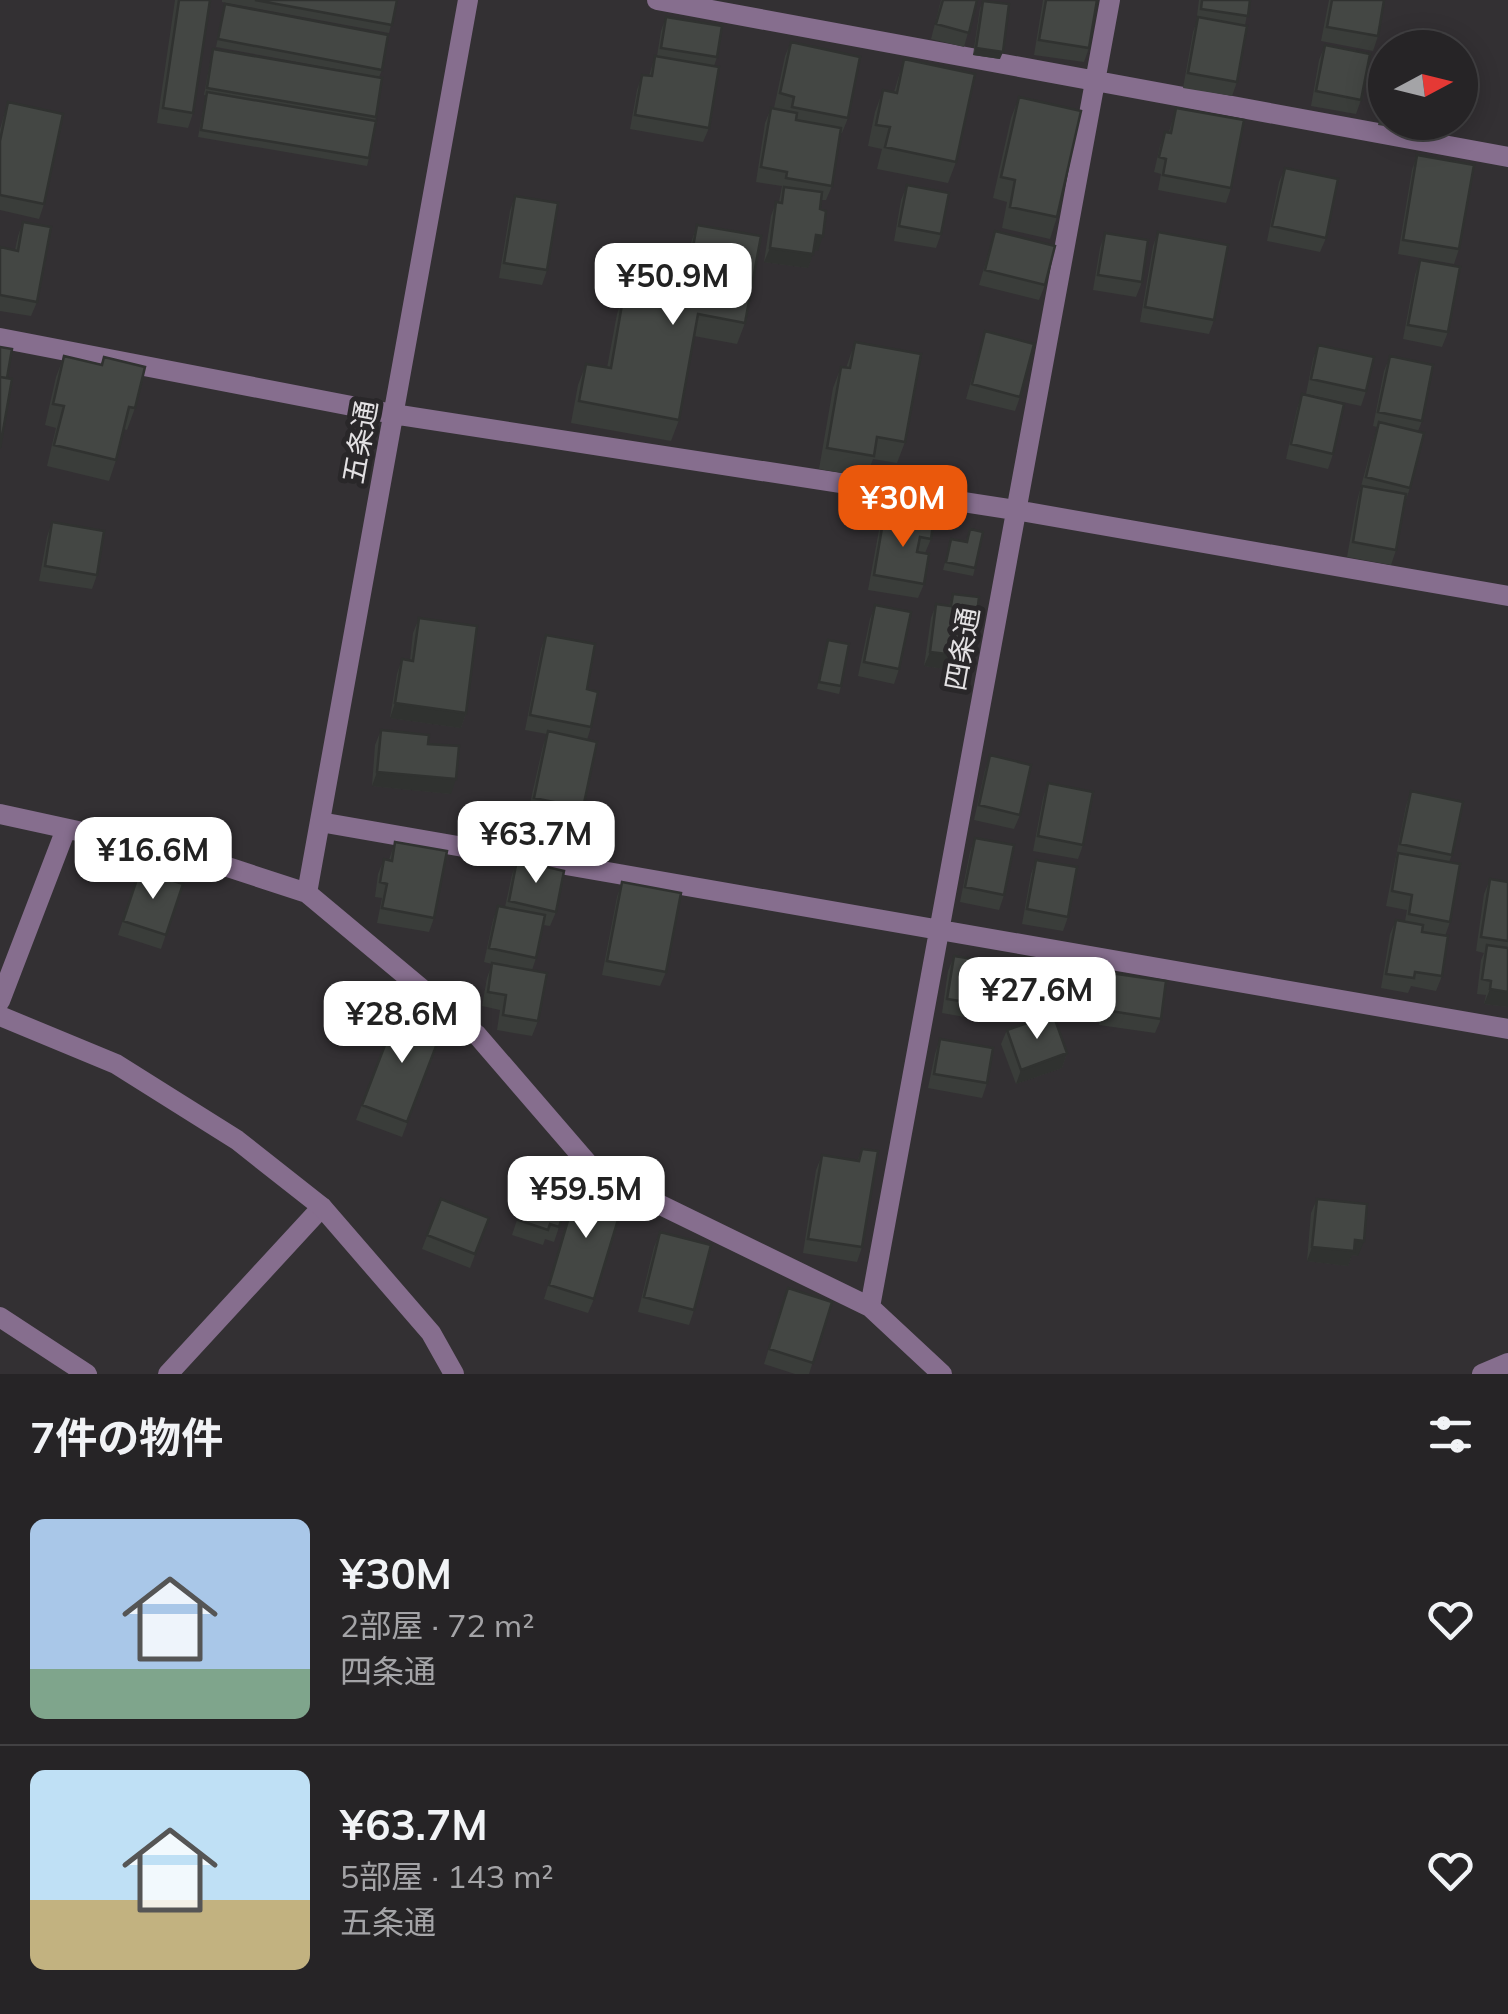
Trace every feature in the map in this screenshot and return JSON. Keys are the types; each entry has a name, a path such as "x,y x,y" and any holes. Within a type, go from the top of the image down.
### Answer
{"street":[{"name":"五条通","path":"307,893 468,0"},
{"path":"657,0 1508,157"},
{"name":"四条通","path":"870,1308 1110,0"},
{"path":"0,338 393,414 1014,510 1508,596"},
{"path":"0,814 197,857 307,893 477,1034 597,1174 870,1308 942,1374"},
{"path":"320,822 1508,1029"},
{"path":"0,1001 66,828"},
{"path":"0,1016 116,1064 236,1140 322,1207 430,1333 454,1374"},
{"path":"168,1374 322,1207"},
{"path":"0,1317 86,1374"},
{"path":"1482,1374 1508,1363"}],"building":[{"path":"179,0 210,0 193,113 163,108"},
{"path":"255,0 397,0 392,25"},
{"path":"943,0 977,0 969,33 936,24"},
{"path":"1046,0 1097,0 1089,48 1039,40"},
{"path":"1202,0 1250,0 1248,16 1201,9"},
{"path":"1332,0 1384,0 1379,30 1368,30 1368,34 1327,27"},
{"path":"983,1 1009,4 1003,52 976,48"},
{"path":"225,4 388,35 382,70 218,39"},
{"path":"666,17 722,26 717,57 661,48"},
{"path":"1198,17 1247,26 1237,82 1188,73"},
{"path":"791,42 860,57 848,118 792,107 794,97 780,93"},
{"path":"1325,45 1368,54 1361,100 1316,91"},
{"path":"213,49 382,78 376,117 207,88"},
{"path":"655,56 719,67 709,128 635,115 642,75 652,76"},
{"path":"904,59 975,74 956,162 885,147 890,127 876,125 883,90 897,93"},
{"path":"207,92 376,121 369,158 201,130"},
{"path":"1019,97 1081,111 1057,217 1010,207 1015,180 1001,177"},
{"path":"8,102 63,114 44,204 0,195 0,141"},
{"path":"771,108 797,113 796,120 841,128 832,186 786,178 787,172 761,167"},
{"path":"1176,108 1244,120 1231,188 1163,175 1166,159 1159,157 1165,132 1171,133"},
{"path":"1417,155 1474,165 1459,249 1403,240"},
{"path":"1285,168 1338,179 1326,238 1272,226"},
{"path":"907,185 949,193 941,234 899,226"},
{"path":"784,187 822,192 820,209 826,211 823,236 816,235 813,254 770,248 776,202 782,203"},
{"path":"515,196 558,203 547,270 504,263"},
{"path":"23,222 51,227 37,302 0,295 0,247 18,251"},
{"path":"697,225 761,236 745,323 698,314 679,420 579,401 586,364 611,368 624,293 695,306 700,282 687,280"},
{"path":"995,231 1055,246 1045,285 985,270"},
{"path":"1158,232 1228,245 1214,320 1145,307"},
{"path":"1105,233 1148,240 1142,282 1098,275"},
{"path":"1420,260 1460,267 1448,332 1408,325"},
{"path":"985,331 1034,344 1020,397 972,384"},
{"path":"855,342 921,354 905,442 877,437 874,456 827,448 841,367 850,368"},
{"path":"1318,345 1374,357 1366,391 1311,379"},
{"path":"0,347 12,349 7,378 0,377"},
{"path":"64,356 102,365 104,357 145,367 135,408 129,407 116,460 54,445 64,406 53,404"},
{"path":"1390,356 1433,365 1422,421 1378,412"},
{"path":"0,377 12,379 0,448"},
{"path":"1302,394 1344,404 1333,454 1291,444"},
{"path":"1379,422 1424,433 1410,488 1366,477"},
{"path":"1362,486 1406,494 1396,550 1353,542"},
{"path":"884,516 933,525 931,539 920,537 917,552 929,554 924,584 874,575"},
{"path":"52,522 104,531 97,575 45,566"},
{"path":"970,529 983,532 975,568 946,562 951,539 967,542"},
{"path":"953,594 979,597 972,657 930,652 936,604 951,606"},
{"path":"875,605 911,612 899,669 864,662"},
{"path":"419,618 477,626 466,713 395,703 402,659 413,661"},
{"path":"546,635 595,644 587,689 598,692 591,727 530,715"},
{"path":"828,640 849,644 841,686 819,682"},
{"path":"381,730 429,735 428,744 459,746 456,779 377,772"},
{"path":"548,731 597,742 583,808 534,798"},
{"path":"990,755 1031,765 1020,815 979,805"},
{"path":"1048,783 1093,792 1083,845 1038,836"},
{"path":"1411,791 1463,802 1452,855 1400,844"},
{"path":"538,812 569,820 562,847 531,839"},
{"path":"975,838 1014,845 1004,895 965,887"},
{"path":"395,842 447,851 434,918 382,908 387,884 380,882 384,859 392,861"},
{"path":"1398,853 1460,864 1450,922 1409,914 1412,895 1392,891"},
{"path":"517,860 564,871 556,912 509,901"},
{"path":"1036,860 1077,867 1068,917 1027,909"},
{"path":"140,870 183,884 166,935 123,921"},
{"path":"1490,879 1508,882 1508,941 1481,937"},
{"path":"622,882 681,893 666,972 607,961"},
{"path":"498,906 545,915 536,958 489,948"},
{"path":"1396,920 1423,925 1422,932 1448,936 1442,976 1415,972 1414,978 1386,974"},
{"path":"1487,945 1508,948 1508,992 1490,989 1491,981 1482,979"},
{"path":"954,956 1005,964 998,1007 947,999"},
{"path":"1033,959 1084,968 1078,1004 1027,995"},
{"path":"492,963 547,973 538,1021 503,1015 506,995 488,992"},
{"path":"1110,973 1166,981 1161,1019 1104,1010"},
{"path":"398,1011 443,1028 407,1122 362,1105"},
{"path":"1053,1014 1067,1053 1021,1070 1007,1030"},
{"path":"940,1039 993,1048 987,1083 934,1074"},
{"path":"862,1149 878,1151 862,1247 808,1239 822,1155 859,1161"},
{"path":"536,1163 576,1176 559,1227 550,1224 548,1230 518,1220"},
{"path":"580,1180 614,1191 608,1209 620,1213 594,1299 549,1285"},
{"path":"441,1199 489,1218 475,1254 427,1235"},
{"path":"1317,1199 1367,1204 1364,1241 1355,1240 1354,1251 1312,1247"},
{"path":"660,1232 711,1245 694,1310 644,1297"},
{"path":"788,1288 832,1302 813,1363 769,1349"}]}
